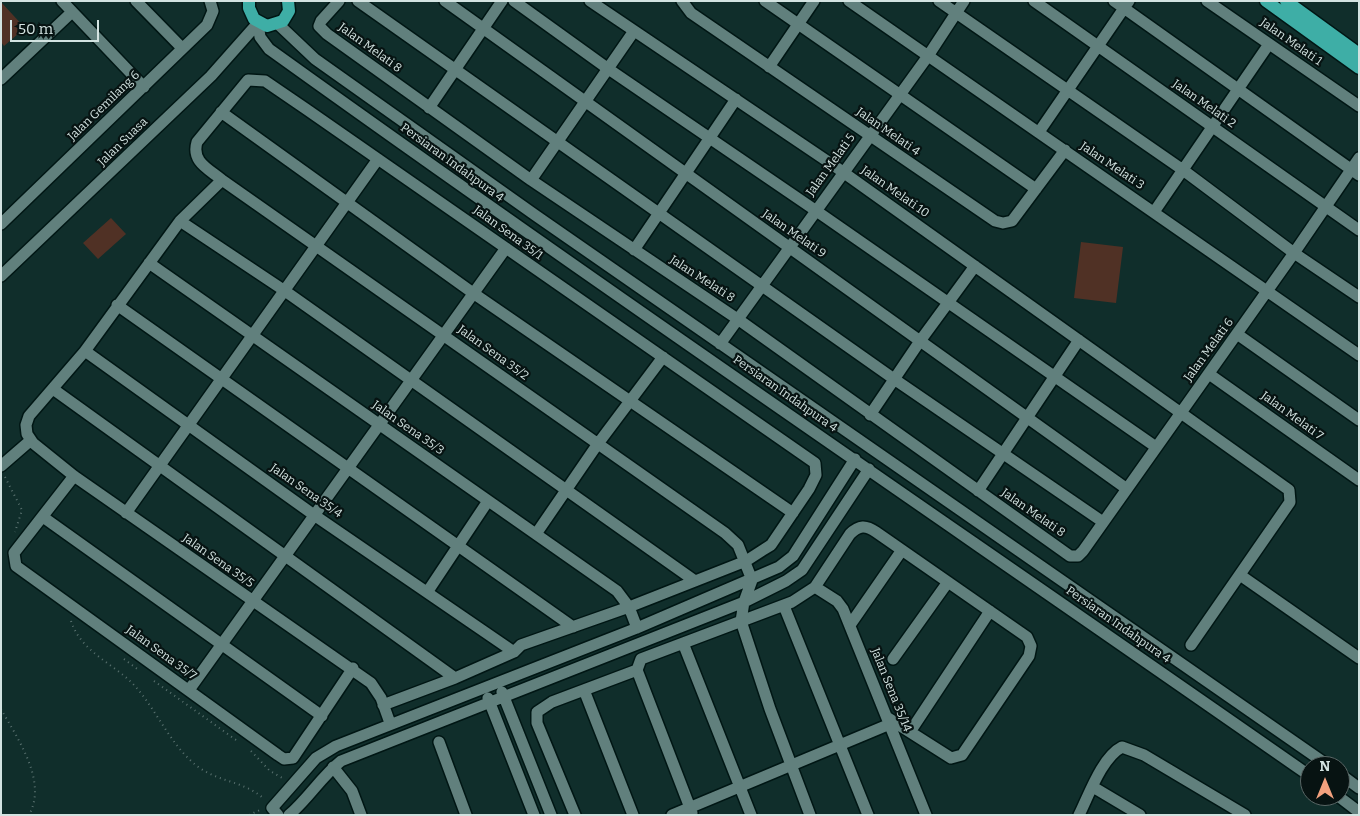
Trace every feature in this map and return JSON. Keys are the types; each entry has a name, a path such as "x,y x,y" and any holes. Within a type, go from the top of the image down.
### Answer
{"main road":[{"path":"1266,1 1359,68"},
{"path":"1286,1 1359,54"},
{"path":"249,2 250,14 258,23 267,26 278,24 286,16 290,2"}],"street":[{"path":"62,1 144,86"},
{"path":"136,1 182,48"},
{"name":"Jalan Gemilang 6","path":"1,224 207,25 213,11 210,1"},
{"name":"Jalan Melati 8","path":"340,1 323,18 319,26 322,30 531,180 739,320 1063,552 1078,556"},
{"path":"358,1 894,379 1103,522"},
{"name":"Jalan Melati 9","path":"445,1 685,175 1127,489"},
{"path":"429,108 502,1"},
{"path":"514,1 709,139 815,210 947,304 1156,447"},
{"name":"Jalan Melati 10","path":"590,1 843,172 1289,490 1290,502 1191,645"},
{"name":"Jalan Melati 4","path":"682,1 691,14 995,221 1003,223 1012,221 1064,150"},
{"path":"765,1 1036,189"},
{"path":"769,66 814,1"},
{"name":"Jalan Melati 3","path":"849,1 1268,290 1359,355"},
{"path":"939,1 1183,170 1294,253 1359,297"},
{"name":"Jalan Melati 5","path":"720,344 739,320 869,135 928,56 964,1"},
{"name":"Jalan Melati 2","path":"1034,1 1359,230"},
{"path":"1114,1 1127,5 1237,89 1355,172"},
{"name":"Jalan Melati 1","path":"1207,1 1359,106"},
{"path":"1039,132 1127,5"},
{"path":"1,79 72,12"},
{"name":"Jalan Suasa","path":"1,276 211,76 258,23"},
{"name":"Persiaran Indahpura 4","path":"258,23 260,37 269,49 505,218 1300,769"},
{"name":"Persiaran Indahpura 4","path":"278,24 315,60 720,344 1315,756"},
{"path":"531,180 634,31"},
{"path":"1154,212 1269,44"},
{"name":"Jalan Sena 35/1","path":"197,142 245,83 259,80 378,159 815,463 816,475 793,513"},
{"path":"634,250 736,99"},
{"path":"221,112 473,293 793,513 771,545 746,561 629,607 521,645 514,652 455,678 383,705"},
{"name":"Jalan Sena 35/2","path":"197,142 195,151 198,161 222,180 317,245 732,539 746,561 752,580"},
{"name":"Jalan Melati 6","path":"1078,556 1326,207 1355,172 1359,158"},
{"path":"126,513 254,336 378,159"},
{"path":"1,466 31,440 26,434 29,416 85,351 180,221 222,180"},
{"path":"180,221 285,291 695,581"},
{"path":"189,690 506,248"},
{"name":"Jalan Sena 35/3","path":"149,263 617,592 629,607 637,628"},
{"path":"870,415 920,341 975,266"},
{"path":"118,305 573,627"},
{"path":"1237,334 1359,420"},
{"path":"978,491 1079,340"},
{"name":"Jalan Sena 35/4","path":"85,351 190,424 314,515 428,591 514,652"},
{"path":"536,534 597,445 663,357"},
{"name":"Jalan Melati 7","path":"1209,374 1359,480"},
{"path":"53,389 455,678"},
{"name":"Jalan Sena 35/5","path":"31,440 74,476 126,513 252,602 353,668 371,683 390,723"},
{"path":"275,811 316,758 336,746 390,723 637,628 779,567 793,556 855,459"},
{"path":"289,815 333,767 341,761 744,602 786,582 802,570 869,469"},
{"name":"Jalan Sena 35/7","path":"74,476 14,553 16,566 284,759 293,758 353,668"},
{"path":"428,591 488,501"},
{"path":"43,517 322,716"},
{"path":"672,815 691,811 740,786 889,721 951,758 962,755 1028,656 1031,646 1027,637 870,528 862,526 856,528 815,587 784,606 641,659 637,670 691,811"},
{"path":"850,625 902,550"},
{"path":"1240,575 1359,658"},
{"path":"752,580 744,602 742,621 810,815"},
{"path":"893,659 948,582"},
{"name":"Jalan Sena 35/14","path":"815,587 844,609 926,815"},
{"path":"784,606 868,815"},
{"path":"910,732 990,611"},
{"path":"683,643 752,815"},
{"path":"575,815 537,724 537,712 544,706 637,670"},
{"path":"498,682 551,815"},
{"path":"483,687 534,815"},
{"path":"584,690 633,815"},
{"path":"439,742 466,815"},
{"path":"1078,815 1114,751 1122,747 1144,755 1241,814"},
{"path":"333,767 352,792 361,815"},
{"path":"1093,787 1140,815"}],"path":[{"path":"71,619 78,637 110,667 132,684 152,706 187,758 214,777 255,791 275,811"},
{"path":"1,709 22,748 32,772 36,794 28,815"}],"shaded area":[{"path":"1,2 25,28 4,46 1,42"},
{"path":"111,218 126,234 98,259 83,243"},
{"path":"1081,242 1123,247 1116,303 1074,298"}]}
